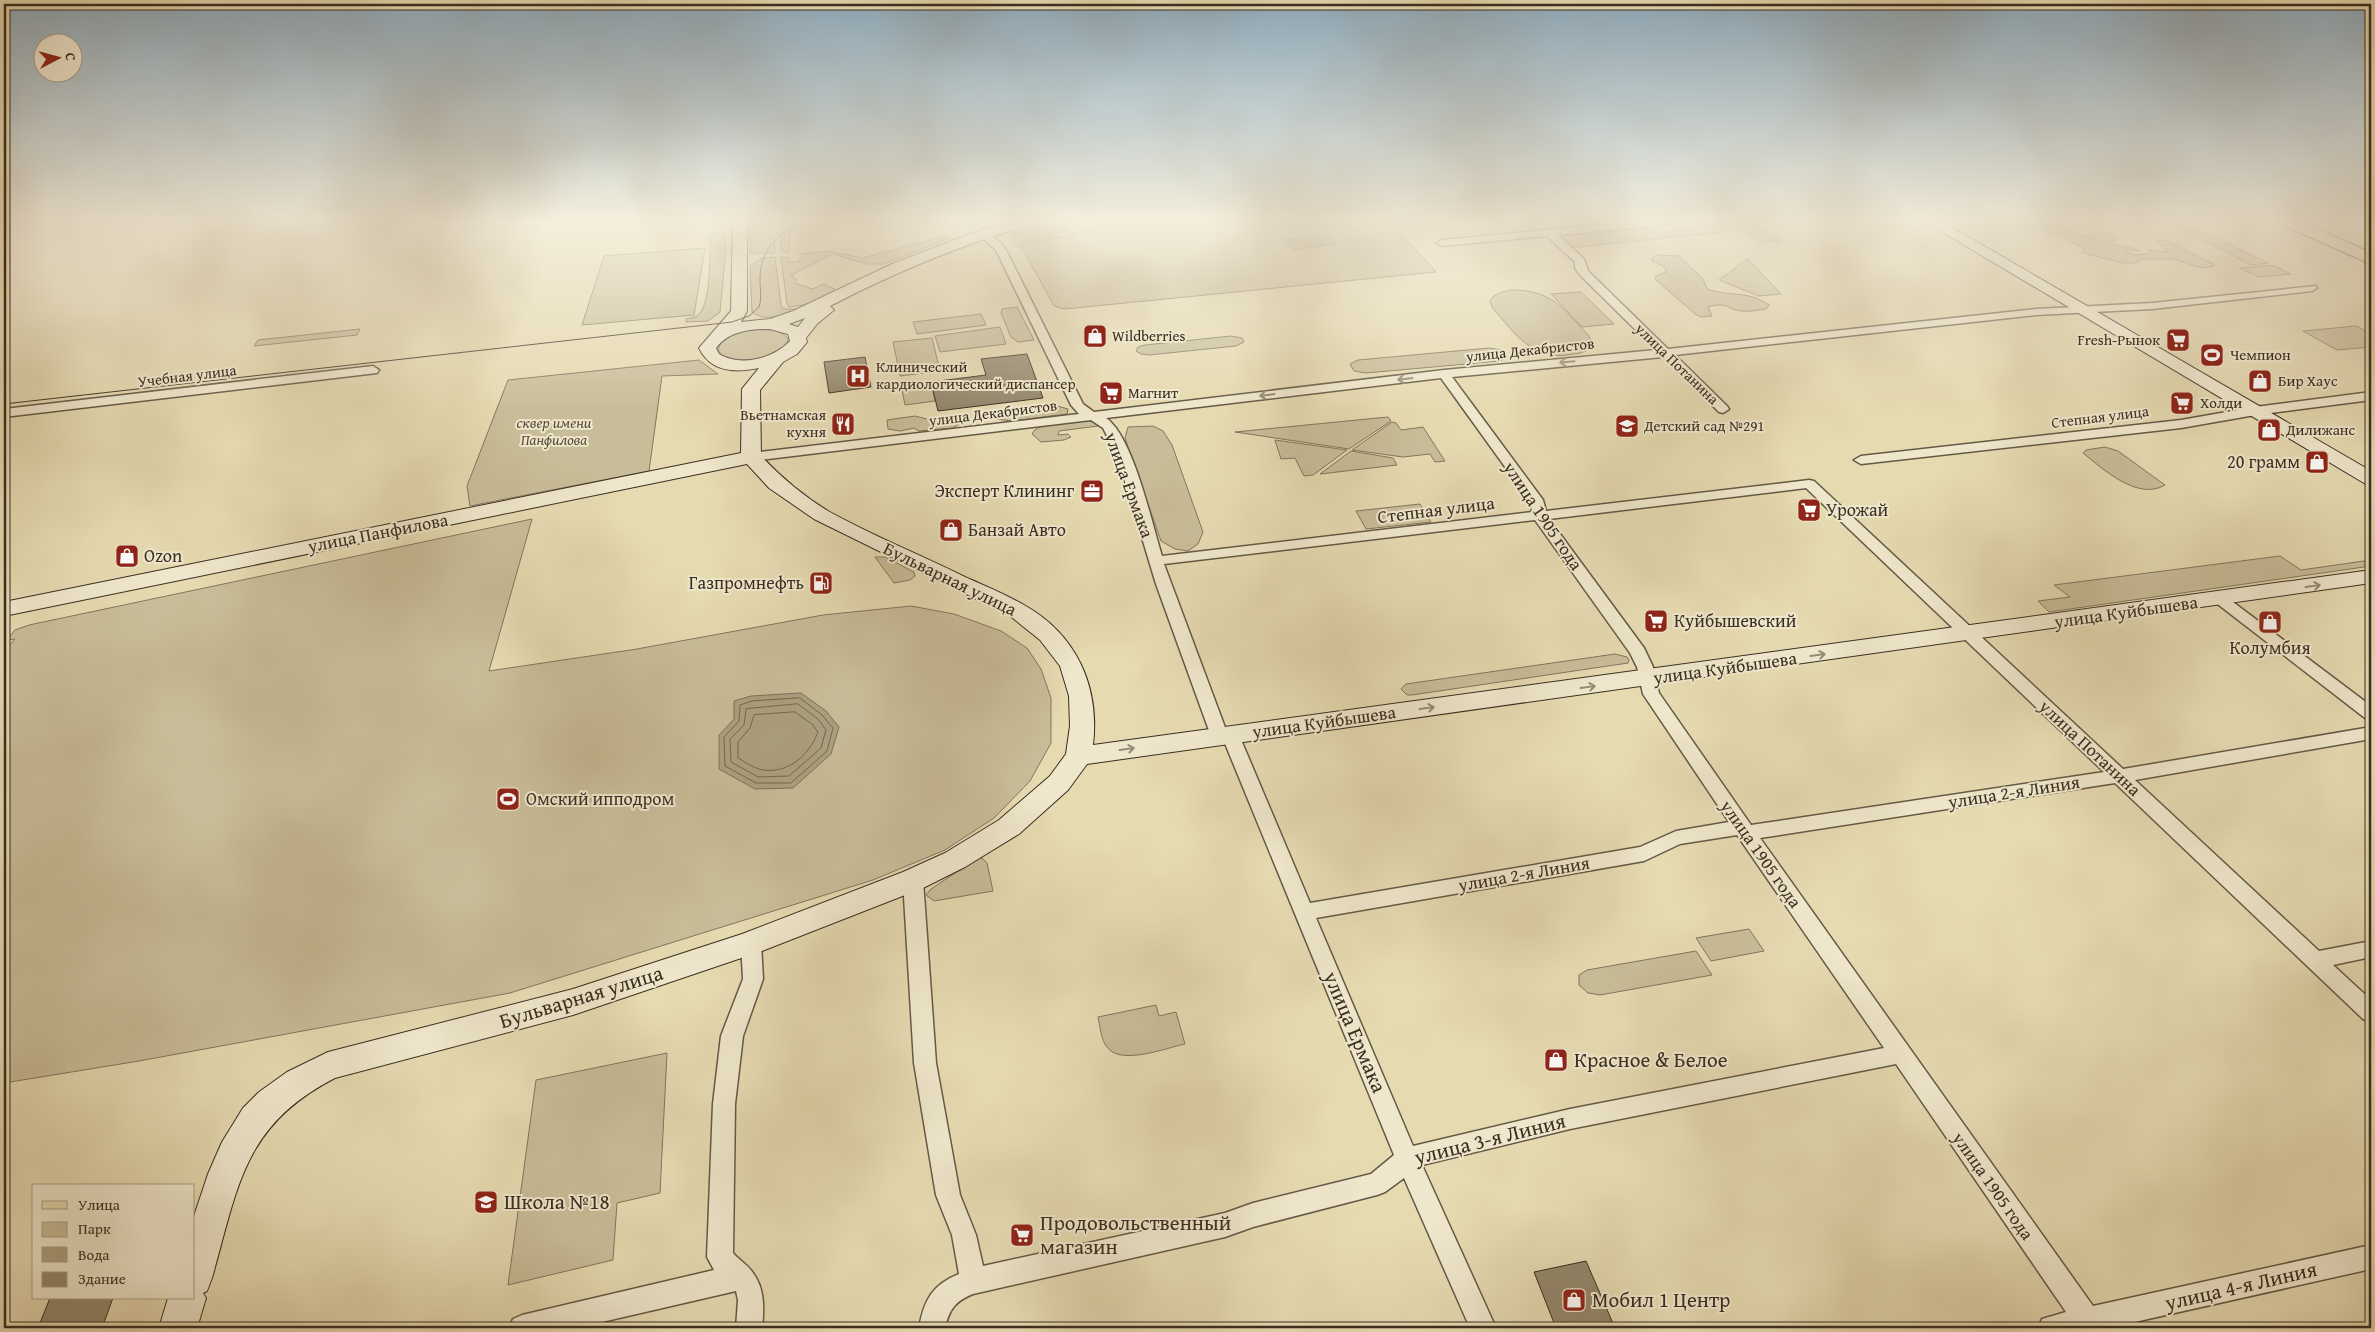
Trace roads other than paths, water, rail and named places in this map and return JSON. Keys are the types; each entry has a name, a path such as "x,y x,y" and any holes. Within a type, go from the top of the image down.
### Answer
{"main road":[{"path":"739,283 739,311 733,321 711,341 707,348 708,354 714,360 724,364 740,365 775,360 794,350 800,342 792,329 765,324 739,311"},
{"path":"720,334 743,326 765,324 806,313 862,283"},
{"path":"798,336 818,315 874,283"},
{"path":"2038,283 2371,480"},
{"path":"751,457 751,389 775,360"},
{"path":"724,364 751,389"},
{"name":"улица Панфилова","path":"4,609 751,457"},
{"name":"Бульварная улица","path":"195,1275 230,1163 240,1141 255,1119 277,1097 305,1077 328,1066 573,1002 751,943 913,880 955,860 1009,827 1060,783 1079,756 1083,726 1081,696 1071,664 1048,635 1017,610 822,515 776,484 751,457"},
{"name":"улица Куйбышева","path":"1079,756 1647,679 2371,577"},
{"path":"178,1328 186,1300"}],"street":[{"name":"улица Ермака","path":"1018,283 1077,406 1082,412 1106,424 1123,458 1188,655 1303,912 1407,1158 1483,1328"},
{"name":"улица Потанина","path":"1594,283 1664,353 1723,408"},
{"name":"улица Декабристов","path":"751,457 1444,374 1664,353 2036,312 2152,306 2312,288"},
{"name":"Учебная улица","path":"4,414 373,370"},
{"name":"улица 1905 года","path":"1444,374 1538,503 1540,517 1638,652 1645,667 1651,694 1900,1054 2090,1324"},
{"name":"Степная улица","path":"1861,460 2163,426 2254,411 2371,396"},
{"name":"улица Потанина","path":"1809,484 2371,1013"},
{"name":"Степная улица","path":"1156,562 1809,484"},
{"path":"2220,599 2371,714"},
{"name":"улица 2-я Линия","path":"1303,912 1644,854 1676,838 2120,776 2371,733"},
{"path":"913,880 925,1063 948,1195 964,1235 973,1281 952,1289 937,1305 932,1328"},
{"path":"749,1328 751,1297 746,1284 740,1277 729,1270 720,1257 724,1104 732,1036 753,979 751,943"},
{"path":"2314,960 2371,949"},
{"name":"улица 3-я Линия","path":"973,1281 1225,1225 1253,1214 1377,1184 1395,1171 1407,1158 1570,1119 1900,1054"},
{"name":"улица 4-я Линия","path":"2051,1328 2090,1324 2371,1258"},
{"path":"522,1328 740,1277"}],"water":[{"path":"801,693 826,711 839,727 831,754 793,788 755,789 719,769 719,735 734,719 734,701 751,696"}],"tram line":[{"path":"4,404 732,322 749,316 759,307 761,297 760,283"}],"place":[{"name":"Wildberries","path":"1095,336"},
{"name":"Fresh-Рынок","path":"2178,340"},
{"name":"Чемпион","path":"2212,355"},
{"name":"Клинический кардиологический диспансер","path":"858,376"},
{"name":"Бир Хаус","path":"2260,381"},
{"name":"Магнит","path":"1111,393"},
{"name":"Холди","path":"2182,403"},
{"name":"Вьетнамская кухня","path":"843,424"},
{"name":"Детский сад №291","path":"1627,426"},
{"name":"Дилижанс","path":"2269,430"},
{"name":"20 грамм","path":"2317,462"},
{"name":"Эксперт Клининг","path":"1092,491"},
{"name":"Урожай","path":"1809,510"},
{"name":"Банзай Авто","path":"951,530"},
{"name":"Ozon","path":"127,556"},
{"name":"Газпромнефть","path":"821,583"},
{"name":"Куйбышевский","path":"1656,621"},
{"name":"Колумбия","path":"2270,622"},
{"name":"Омский ипподром","path":"508,799"},
{"name":"Красное & Белое","path":"1556,1060"},
{"name":"Школа №18","path":"486,1202"},
{"name":"Продовольственный магазин","path":"1022,1235"},
{"name":"Мобил 1 Центр","path":"1574,1300"}],"park label":[{"name":"сквер имени Панфилова","path":"554,432"}]}
